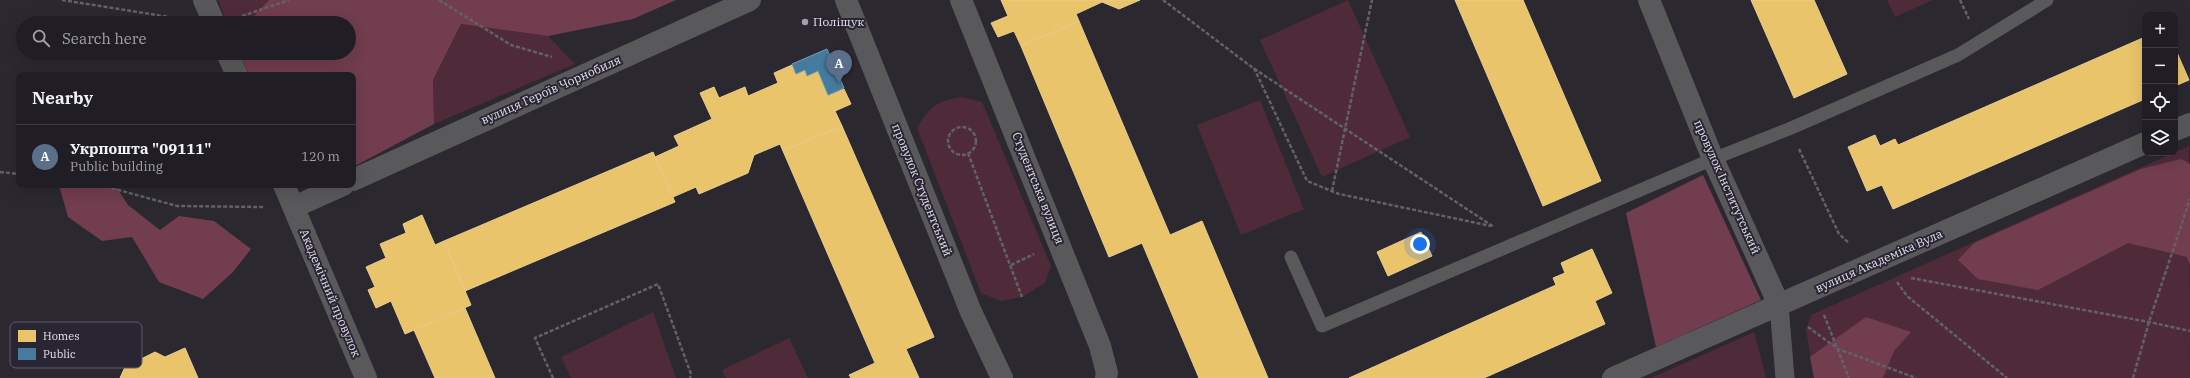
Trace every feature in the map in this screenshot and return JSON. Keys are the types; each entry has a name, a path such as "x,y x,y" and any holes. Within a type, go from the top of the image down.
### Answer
{"street":[{"path":"204,0 211,16"},
{"name":"вулиця Героїв Чорнобиля","path":"356,179 750,0"},
{"name":"провулок Студентський","path":"846,0 971,312 1002,378"},
{"name":"Студентська вулиця","path":"961,0 1100,346 1107,373 1106,378"},
{"name":"провулок Інститутський","path":"1649,0 1713,159 1779,305 1785,378"},
{"path":"230,60 236,72"},
{"path":"2178,129 2190,124"},
{"name":"вулиця Академіка Вула","path":"1613,378 1814,290 1881,268 2142,145"},
{"name":"Академічний провулок","path":"285,188 366,378"},
{"path":"294,207 336,188"}],"lane":[{"path":"1291,257 1322,326 1713,159 1789,129 1958,55 2047,0"}],"path":[{"path":"62,0 163,16"},
{"path":"241,16 289,0"},
{"path":"439,0 511,45 595,71"},
{"path":"1163,0 1254,68 1517,243"},
{"path":"1332,191 1372,0"},
{"path":"1254,68 1307,181 1332,191 1493,227"},
{"path":"966,127 973,132 976,141 975,145 968,153 956,153 950,147 949,138 953,130 966,127"},
{"path":"1789,129 1839,234 1881,268 1907,296 2007,378"},
{"path":"968,153 1022,298"},
{"path":"0,172 16,174"},
{"path":"111,188 178,206 294,207"},
{"path":"2133,378 2149,322 2190,199"},
{"path":"1881,268 1904,277 2149,322 2190,331"},
{"path":"553,378 535,338 658,284 691,374 690,378"},
{"path":"1814,290 1849,378"},
{"path":"1779,305 1838,349 1916,378"}],"shaded area":[{"path":"218,0 269,0 255,16 224,16"},
{"path":"269,0 676,0 633,19 548,36 461,24 433,80 434,124 356,165 356,72 248,72 243,60 356,60 356,16 255,16"},
{"path":"1348,0 1410,137 1322,177 1260,40"},
{"path":"1887,0 1933,0 1895,17"},
{"path":"461,24 548,36 575,64 434,124 433,80"},
{"path":"961,97 982,102 1051,266 1045,283 1022,297 1001,301 981,293 917,128 930,109 940,103"},
{"path":"1260,100 1304,209 1241,235 1197,125"},
{"path":"2189,146 2190,378 1814,378 1806,330 1811,315 2167,156 2178,156 2178,151"},
{"path":"2181,159 2190,164 2190,265 2187,257 2128,243 2038,290 1978,279 1958,260 1974,243 2141,169"},
{"path":"1703,175 1761,300 1656,347 1626,213"},
{"path":"60,188 117,188 128,205 160,230 179,216 214,221 251,249 233,272 203,299 159,282 132,237 102,241 68,217"},
{"path":"653,312 676,378 571,378 561,357"},
{"path":"1866,317 1911,332 1894,351 1883,378 1814,378 1810,357"},
{"path":"1754,332 1766,378 1651,378"},
{"path":"789,338 808,378 726,378 722,370"}],"building: Homes":[{"path":"1001,0 1140,0 1119,9 1102,2 1076,14 1079,21 1021,46 1014,31 998,37 991,23 1008,16"},
{"path":"1455,0 1523,0 1601,181 1543,206"},
{"path":"1751,0 1814,0 1847,74 1794,98"},
{"path":"1079,21 1170,235 1202,221 1268,378 1199,378 1142,243 1109,257 1021,46"},
{"path":"2142,38 2142,100 1893,209 1882,185 1867,191 1848,147 1875,135 1880,146 1895,139 1898,145"},
{"path":"2178,55 2189,80 2178,85"},
{"path":"792,65 796,74 805,70 807,76 818,71 828,96 844,89 851,104 835,111 842,126 783,151 780,144 754,155 748,173 699,194 696,187 673,197 655,157 679,146 674,136 712,119 700,93 714,87 719,98 745,87 748,96 778,83 774,73"},
{"path":"842,126 934,337 906,349 919,378 851,378 849,375 875,363 783,151"},
{"path":"653,152 675,202 465,291 444,241"},
{"path":"422,215 435,245 444,241 471,305 405,334 391,301 376,308 368,290 375,287 366,267 386,258 380,244 406,233 403,224"},
{"path":"1421,232 1432,256 1388,276 1377,252"},
{"path":"1592,249 1612,293 1595,301 1605,324 1484,378 1349,378 1556,285 1553,278 1565,273 1561,263"},
{"path":"465,308 495,378 435,378 414,330"},
{"path":"185,348 198,378 120,378 125,368 142,368 142,358 155,352 165,357"}],"building: Public":[{"path":"827,49 844,88 828,95 818,71 807,76 805,70 796,74 792,64"}],"place":[{"name":"Поліщук","path":"805,22"},
{"name":"Укрпошта \"09111\"","path":"839,83"}]}
